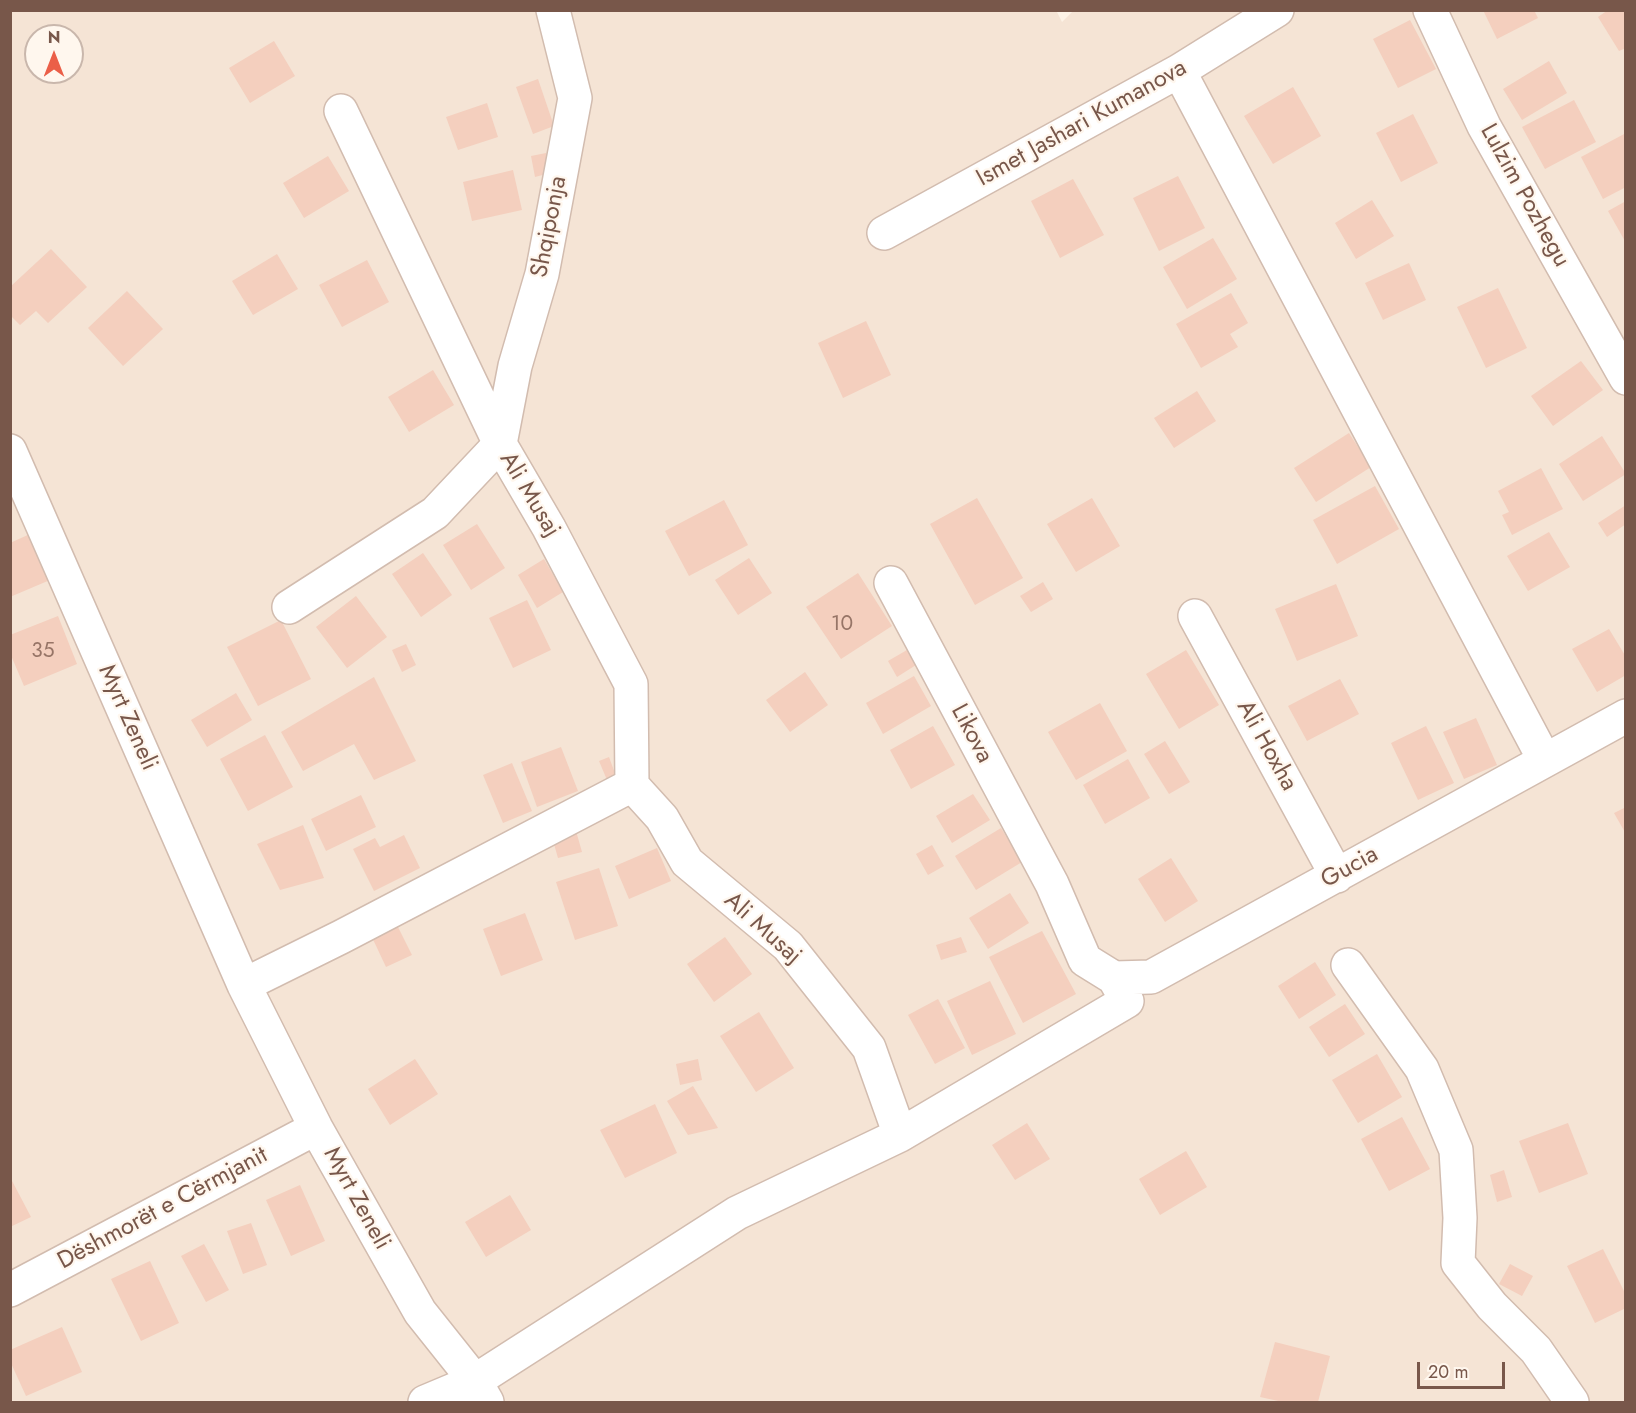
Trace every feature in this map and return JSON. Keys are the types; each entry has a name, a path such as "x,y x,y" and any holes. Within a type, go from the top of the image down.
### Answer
{"street":[{"name":"Shqiponja","path":"500,444 515,366 542,274 575,98 553,10"},
{"name":"Ismet Jashari Kumanova","path":"885,233 1179,71 1277,10"},
{"name":"Lulzim Pozhegu","path":"1430,10 1484,126 1626,378"},
{"path":"1179,71 1544,759"},
{"path":"341,111 500,444"},
{"name":"Ali Musaj","path":"289,607 435,513 500,444 549,528 631,684 632,785 662,818 687,862 788,946 869,1048 900,1135"},
{"name":"Myrt Zeneli","path":"10,451 244,985 316,1128 420,1312 481,1392"},
{"name":"Likova","path":"891,583 1052,884 1085,960 1114,978"},
{"name":"Ali Hoxha","path":"1196,616 1337,876"},
{"name":"Gucia","path":"1114,978 1151,977 1337,876 1544,759 1626,716"},
{"path":"244,985 632,785"},
{"path":"1348,965 1422,1069 1455,1150 1460,1218 1458,1263 1492,1306 1536,1350 1572,1402"},
{"path":"425,1402 481,1392 737,1213 900,1135 1127,1001 1114,978"},
{"name":"Dëshmorët e Cërmjanit","path":"10,1290 316,1128"}],"shaded area":[{"path":"1056,10 1062,22 1074,10 1625,11 1625,1402 11,1402 10,11"}],"building":[{"path":"1483,10 1534,10 1538,18 1497,39"},
{"path":"1608,10 1626,10 1626,48 1619,51 1598,17"},
{"path":"1410,20 1436,69 1398,88 1373,39"},
{"path":"274,41 295,76 250,103 229,68"},
{"path":"1549,61 1567,93 1522,120 1503,89"},
{"path":"538,79 554,126 533,134 516,87"},
{"path":"1293,87 1321,136 1273,164 1244,116"},
{"path":"1574,100 1596,142 1545,169 1522,127"},
{"path":"487,103 498,137 458,150 446,117"},
{"path":"1413,114 1438,163 1401,182 1376,133"},
{"path":"1626,133 1626,187 1603,199 1581,157"},
{"path":"546,153 550,173 535,177 531,156"},
{"path":"328,156 349,191 304,218 283,183"},
{"path":"513,170 522,210 472,221 463,182"},
{"path":"1178,176 1205,228 1159,251 1133,198"},
{"path":"1073,179 1104,235 1060,258 1031,201"},
{"path":"1372,200 1394,236 1356,259 1335,223"},
{"path":"1626,201 1626,243 1608,211"},
{"path":"1213,238 1237,279 1187,309 1163,267"},
{"path":"51,249 87,287 48,323 36,311 20,325 10,315 10,287"},
{"path":"277,254 298,289 253,315 232,281"},
{"path":"367,260 389,302 342,327 319,285"},
{"path":"1409,263 1426,300 1383,320 1365,283"},
{"path":"1498,288 1527,348 1486,368 1457,307"},
{"path":"127,291 163,329 123,366 88,328"},
{"path":"1231,293 1248,323 1230,334 1238,347 1201,368 1176,324"},
{"path":"866,321 891,375 843,398 818,343"},
{"path":"1581,361 1603,390 1553,426 1531,396"},
{"path":"433,370 454,405 409,432 388,397"},
{"path":"1197,391 1216,421 1174,448 1154,418"},
{"path":"1349,433 1371,467 1316,502 1294,468"},
{"path":"1602,436 1626,474 1583,501 1559,464"},
{"path":"1541,468 1563,509 1512,535 1502,515 1509,512 1498,491"},
{"path":"1375,486 1399,529 1337,564 1313,520"},
{"path":"977,498 1023,578 975,605 930,524"},
{"path":"1092,498 1120,546 1076,572 1047,524"},
{"path":"724,500 748,545 689,576 665,531"},
{"path":"1626,505 1626,524 1607,537 1598,523"},
{"path":"477,524 505,568 471,590 443,545"},
{"path":"1549,532 1570,567 1528,591 1507,556"},
{"path":"30,534 50,580 10,597 10,543"},
{"path":"423,553 452,595 421,617 392,574"},
{"path":"749,558 772,593 738,615 715,580"},
{"path":"544,559 563,592 537,608 518,575"},
{"path":"858,573 892,626 841,659 806,607"},
{"path":"1043,582 1053,599 1031,612 1020,596"},
{"path":"1336,584 1358,636 1297,661 1275,609"},
{"path":"356,596 387,637 347,668 316,627"},
{"path":"527,600 551,650 513,668 489,618"},
{"path":"58,616 77,664 24,686 10,653 10,635"},
{"path":"281,620 311,679 258,706 227,647"},
{"path":"1609,629 1626,657 1626,675 1597,692 1572,649"},
{"path":"406,644 416,665 402,672 392,650"},
{"path":"907,650 916,665 897,677 888,661"},
{"path":"1186,650 1219,705 1179,729 1146,674"},
{"path":"805,672 828,705 790,732 766,700"},
{"path":"914,676 931,706 883,734 866,703"},
{"path":"374,677 416,761 374,780 354,744 303,771 281,732"},
{"path":"1340,679 1359,714 1307,741 1288,706"},
{"path":"236,693 252,720 207,747 191,720"},
{"path":"1100,703 1127,751 1076,780 1048,732"},
{"path":"1476,718 1497,765 1464,779 1443,732"},
{"path":"933,726 955,765 911,789 890,750"},
{"path":"1426,726 1454,783 1418,800 1391,743"},
{"path":"265,735 293,787 248,811 220,759"},
{"path":"1165,741 1190,782 1169,794 1144,754"},
{"path":"561,747 578,791 537,807 521,762"},
{"path":"609,757 616,776 607,780 599,761"},
{"path":"1128,759 1150,798 1105,824 1083,785"},
{"path":"512,763 532,811 503,823 483,775"},
{"path":"973,794 990,820 952,843 936,816"},
{"path":"361,795 376,827 326,851 311,819"},
{"path":"1626,807 1626,834 1614,813"},
{"path":"303,825 324,878 280,890 257,844"},
{"path":"1001,828 1022,862 976,890 955,856"},
{"path":"576,831 582,852 558,858 552,837"},
{"path":"404,835 420,868 374,891 353,849 375,838 380,847"},
{"path":"932,845 944,866 928,875 916,854"},
{"path":"657,848 671,881 629,899 615,866"},
{"path":"1171,858 1198,901 1165,922 1138,879"},
{"path":"599,868 618,926 575,940 556,882"},
{"path":"1010,893 1029,923 988,949 969,918"},
{"path":"525,913 543,960 501,976 483,929"},
{"path":"395,921 412,955 386,967 370,933"},
{"path":"1042,931 1076,994 1023,1023 989,957"},
{"path":"725,937 752,974 714,1002 687,964"},
{"path":"961,937 967,952 941,960 936,945"},
{"path":"1315,962 1336,995 1299,1019 1278,986"},
{"path":"990,981 1016,1034 972,1055 947,1001"},
{"path":"938,999 965,1048 935,1064 908,1015"},
{"path":"1345,1004 1365,1034 1329,1057 1309,1027"},
{"path":"759,1012 794,1068 756,1092 720,1036"},
{"path":"1377,1054 1402,1097 1358,1123 1332,1080"},
{"path":"415,1059 438,1094 390,1125 368,1089"},
{"path":"698,1059 702,1080 680,1085 676,1064"},
{"path":"693,1086 718,1128 688,1135 667,1101"},
{"path":"655,1104 677,1153 625,1178 600,1130"},
{"path":"1402,1117 1430,1169 1389,1191 1361,1139"},
{"path":"1027,1123 1050,1159 1015,1180 992,1145"},
{"path":"1568,1123 1588,1174 1539,1193 1519,1141"},
{"path":"1186,1151 1207,1187 1160,1215 1139,1179"},
{"path":"1504,1170 1512,1197 1497,1202 1490,1175"},
{"path":"10,1177 31,1217 10,1227"},
{"path":"300,1185 325,1241 291,1256 266,1200"},
{"path":"510,1195 531,1230 486,1257 465,1222"},
{"path":"251,1223 267,1265 243,1274 227,1231"},
{"path":"204,1244 229,1290 206,1302 181,1256"},
{"path":"1603,1249 1626,1295 1626,1308 1595,1323 1567,1266"},
{"path":"150,1261 179,1323 141,1341 111,1279"},
{"path":"1510,1264 1533,1276 1522,1296 1499,1284"},
{"path":"62,1327 82,1372 26,1396 10,1361 10,1350"},
{"path":"1275,1342 1330,1356 1318,1402 1283,1402 1260,1397"}]}
